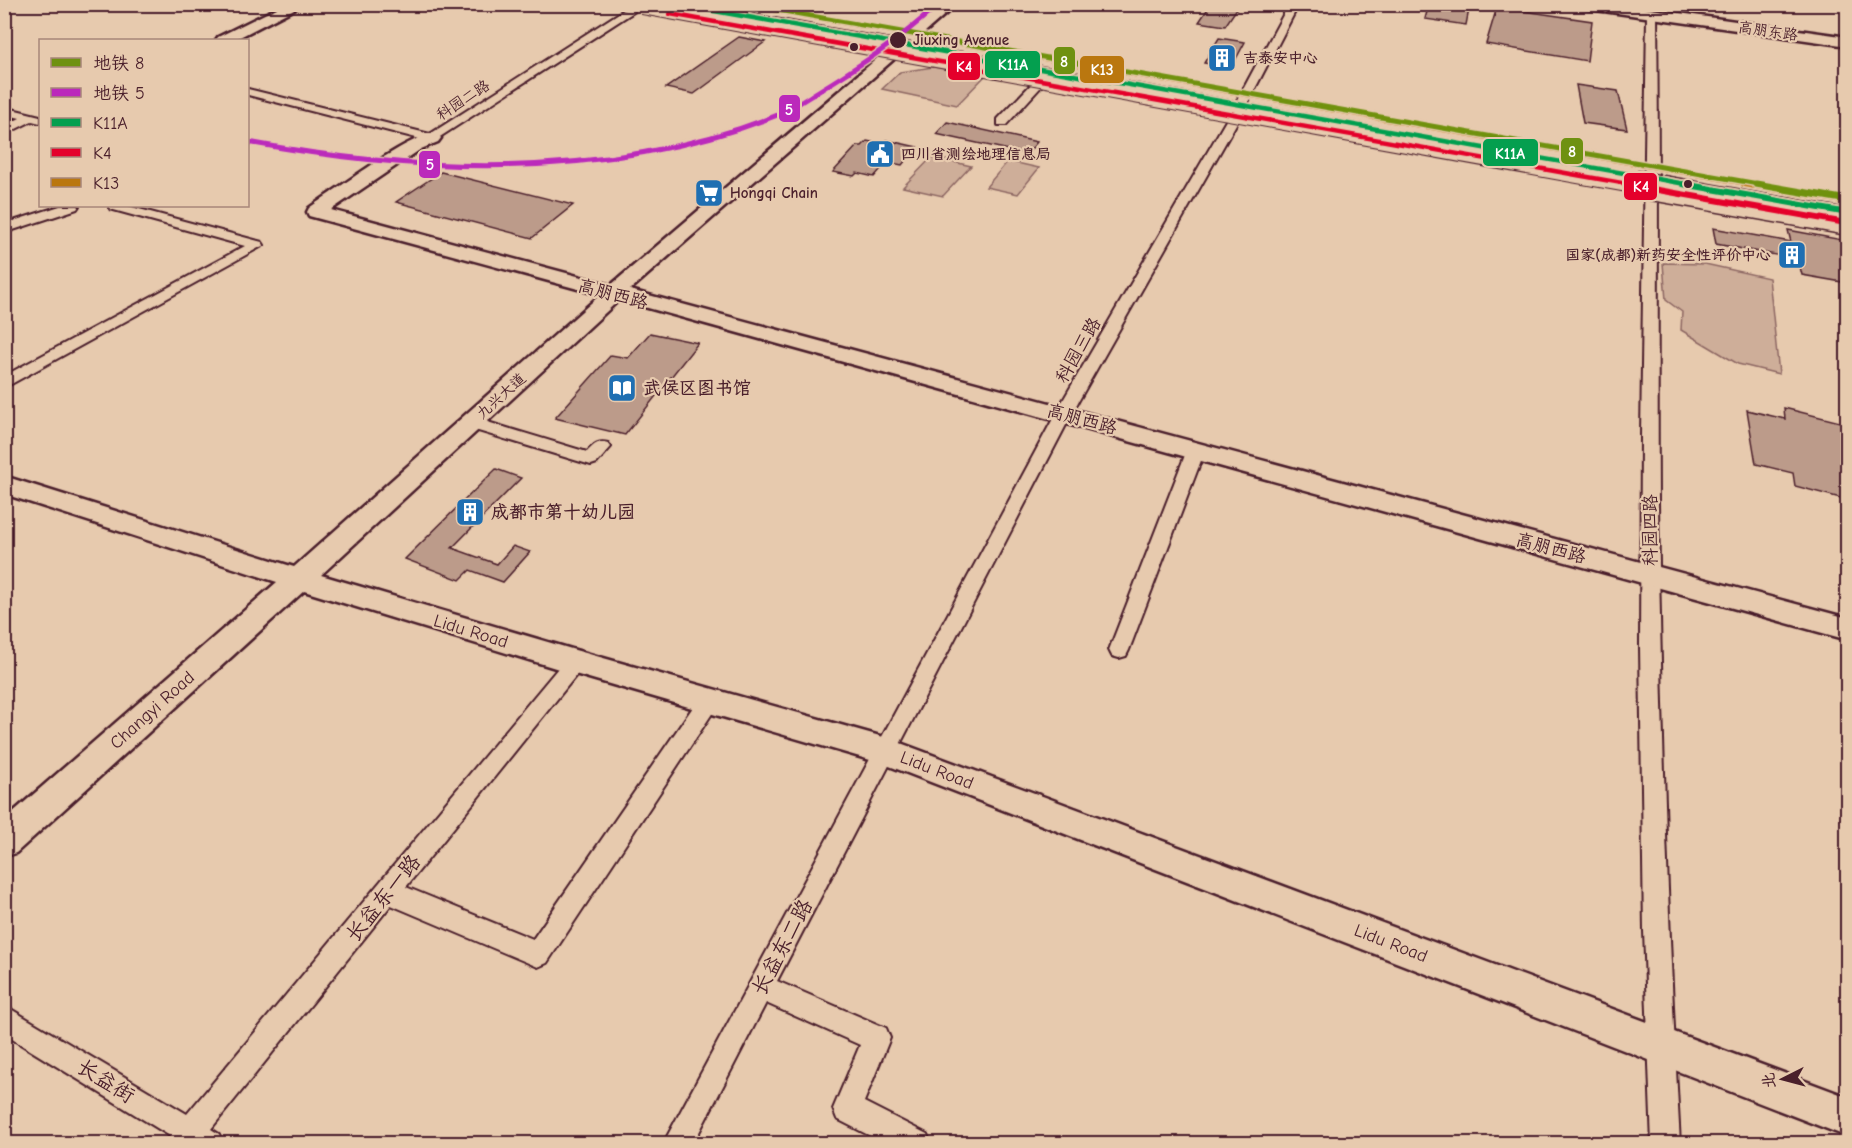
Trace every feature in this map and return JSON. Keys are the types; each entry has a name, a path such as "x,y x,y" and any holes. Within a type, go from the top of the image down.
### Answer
{"highway":[{"path":"641,4 1848,222"},
{"path":"860,45 903,56 1114,93"}],"street":[{"path":"225,39 297,4"},
{"name":"科园二路","path":"249,92 432,138 641,4"},
{"path":"657,4 901,45 1046,75 1239,107"},
{"path":"689,4 1653,183 1848,222"},
{"name":"九兴大道","path":"299,579 619,288 950,4"},
{"name":"科园三路","path":"887,751 1067,408 1239,107 1294,4"},
{"name":"高朋东路","path":"1582,4 1848,42"},
{"name":"科园四路","path":"1652,15 1650,568 1661,1045 1666,1143"},
{"path":"1002,122 1046,75"},
{"path":"4,110 36,119"},
{"path":"4,131 36,119"},
{"name":"高朋西路","path":"432,138 427,147 329,210 1067,408 1650,568 1848,629"},
{"path":"1653,183 1848,213"},
{"path":"4,229 69,207"},
{"path":"4,383 257,245 119,207"},
{"name":"高朋西路","path":"1067,408 1196,450 1650,568 1848,614"},
{"path":"471,423 552,440 591,459 602,447"},
{"path":"1119,650 1196,450"},
{"name":"Lidu Road","path":"4,485 299,579 574,662 887,751 1848,1117"},
{"name":"Changyi Road","path":"4,842 299,579"},
{"name":"长益东一路","path":"193,1140 388,892 574,662"},
{"path":"388,892 538,954 710,700"},
{"name":"长益东二路","path":"677,1143 887,751"},
{"path":"760,987 876,1038 846,1109 917,1143"},
{"name":"长益街","path":"4,1018 193,1140"}],"shaded area":[{"path":"933,67 985,76 957,105 882,89 900,72"},
{"path":"932,157 971,166 943,196 903,187"},
{"path":"1008,161 1039,168 1018,194 986,187"},
{"path":"1663,263 1705,264 1769,278 1779,374 1738,364 1681,330 1682,312 1666,300"}],"building":[{"path":"1211,4 1240,4 1225,26 1199,22"},
{"path":"1429,4 1470,4 1466,25 1425,19"},
{"path":"1497,7 1592,21 1587,61 1486,44"},
{"path":"739,37 765,42 694,94 666,88"},
{"name":"吉泰安中心","path":"1219,38 1245,42 1231,68 1204,63"},
{"path":"1576,85 1618,91 1627,129 1583,123"},
{"path":"947,122 1037,142 1027,154 936,134"},
{"name":"四川省测绘地理信息局","path":"886,140 917,147 902,165 887,162 874,177 857,173 854,176 833,172 857,146 862,146 867,141 882,144"},
{"path":"441,172 573,205 532,238 396,202"},
{"name":"国家(成都)新药安全性评价中心","path":"1713,228 1791,242 1788,230 1848,241 1848,283 1802,275 1798,259 1716,244"},
{"name":"武侯区图书馆","path":"650,333 698,343 625,435 555,418 611,355 628,358"},
{"path":"1784,408 1848,424 1848,500 1795,486 1793,473 1756,464 1747,410 1785,419"},
{"name":"成都市第十幼儿园","path":"496,469 521,478 452,548 497,564 513,546 530,552 503,582 470,570 460,580 405,559"}],"metro line":[{"name":"8","path":"744,4 1848,200"},
{"name":"5","path":"249,142 309,153 375,161 444,165 514,165 584,160 652,150 716,136 781,114 884,50 939,4"}],"transit line":[{"name":"K11A","path":"675,4 1848,213"},
{"name":"K13","path":"735,4 1848,202"},
{"name":"K4","path":"670,14 1846,223"}],"place":[{"name":"Jiuxing Avenue","path":"898,40"},
{"name":"吉泰安中心","path":"1222,58"},
{"name":"四川省测绘地理信息局","path":"880,154"},
{"name":"Hongqi Chain","path":"709,193"},
{"name":"国家(成都)新药安全性评价中心","path":"1792,255"},
{"name":"武侯区图书馆","path":"622,388"},
{"name":"成都市第十幼儿园","path":"470,512"}]}
